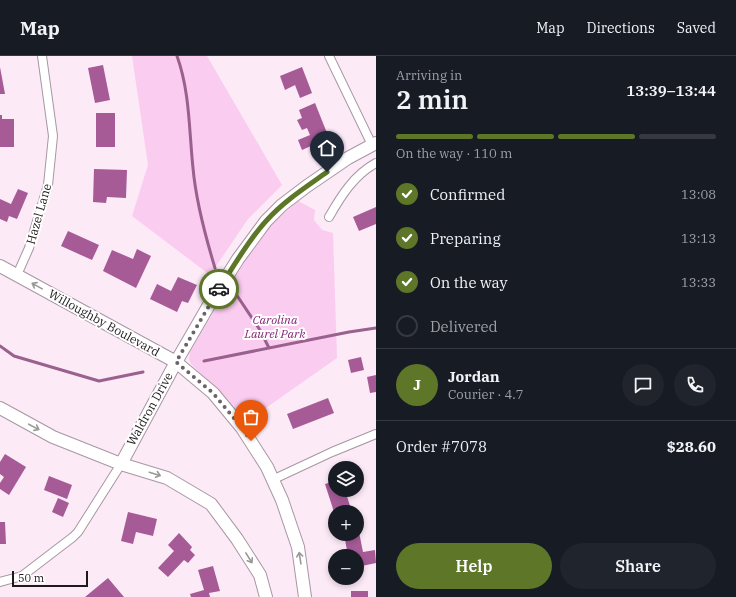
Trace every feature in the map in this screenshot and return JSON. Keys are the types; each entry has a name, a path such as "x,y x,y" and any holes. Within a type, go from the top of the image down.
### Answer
{"street":[{"name":"Hazel Lane","path":"17,275 29,248 48,185 53,136 42,56"},
{"path":"329,56 374,144"},
{"name":"Waldron Drive","path":"0,582 22,576 48,558 78,532 121,464 176,362 209,305 238,259 266,221 282,205 307,186 348,158 374,144"},
{"path":"329,217 343,193 366,168 376,163"},
{"name":"Willoughby Boulevard","path":"0,266 176,362 213,393 242,428 267,467 282,500 298,547 305,597"},
{"path":"0,408 53,437 121,464 167,478 211,504 237,539 260,575 266,597"},
{"path":"272,480 332,452 376,434"}],"green space":[{"path":"132,56 207,56 282,185 248,219 210,275 132,216 148,165"},
{"name":"Carolina Laurel Park","path":"298,201 315,210 314,220 322,230 333,233 337,358 246,422 191,364 189,359 190,352 249,255 271,225"}],"building":[{"path":"103,65 110,100 95,103 88,68"},
{"path":"0,67 5,94 0,94"},
{"path":"302,67 312,93 300,98 295,85 285,90 280,76"},
{"path":"315,103 329,138 302,150 298,140 310,135 307,128 302,130 297,120 302,118 299,110"},
{"path":"96,113 115,113 115,147 96,147"},
{"path":"0,115 2,115 2,119 14,119 14,147 0,147"},
{"path":"94,169 127,170 126,198 107,197 106,203 93,202"},
{"path":"18,189 28,193 17,219 9,216 7,222 0,219 0,199 11,204"},
{"path":"376,207 376,224 359,231 353,217"},
{"path":"68,231 99,245 92,260 61,246"},
{"path":"137,249 151,256 136,288 103,271 112,250 133,259"},
{"path":"178,277 197,285 188,303 182,301 177,312 150,299 157,284 171,291"},
{"path":"361,357 364,370 351,373 348,360"},
{"path":"376,375 376,392 370,393 367,377"},
{"path":"328,398 334,413 293,429 287,414"},
{"path":"5,454 26,467 9,495 0,489 0,483 4,477 0,474 0,462"},
{"path":"49,476 72,485 67,499 44,490"},
{"path":"328,483 328,493 325,484"},
{"path":"329,497 347,497 350,505 332,505"},
{"path":"58,498 69,503 63,517 52,512"},
{"path":"128,512 157,519 153,536 136,532 133,544 121,541"},
{"path":"0,522 5,522 6,544 0,544"},
{"path":"179,533 192,547 190,550 195,555 188,563 184,560 168,577 158,568 174,551 168,545"},
{"path":"345,541 361,541 362,549 347,549"},
{"path":"375,550 376,563 364,566 364,552"},
{"path":"213,566 220,591 209,593 210,597 191,597 190,594 204,590 198,570"},
{"path":"108,578 124,597 85,597"},
{"path":"351,591 368,591 368,597 351,597"}],"waterway":[{"path":"177,56 187,98 196,193 204,231 215,268"},
{"path":"234,291 260,330 269,348"},
{"path":"204,361 376,328"},
{"path":"0,346 14,356 99,381 143,372"}],"way so far":[{"path":"219,289 176,362 213,393 251,441"}],"route":[{"path":"219,289 238,259 266,221 282,205 327,172"}]}
